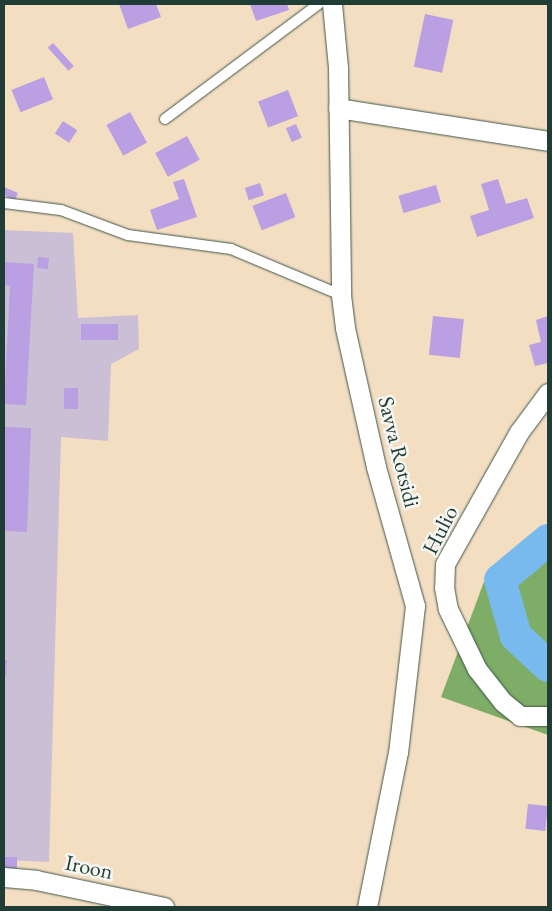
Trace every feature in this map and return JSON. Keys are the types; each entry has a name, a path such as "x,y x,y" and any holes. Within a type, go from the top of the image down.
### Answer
{"street":[{"name":"Savva Rotsidi","path":"332,4 338,108 341,295 349,351 376,468 415,606 398,752 367,907"},
{"path":"338,108 548,141"},
{"name":"Hulio","path":"548,393 520,432 445,564 444,587 448,609 477,669 503,702 520,716 548,716"},
{"name":"Iroon","path":"4,878 36,880 164,907"}],"lane":[{"path":"165,119 319,4"},
{"path":"4,203 62,210 128,235 231,249 341,295"}],"shaded area":[{"path":"4,230 73,233 78,318 138,315 139,349 111,364 108,441 61,437 49,862 4,860"}],"green space":[{"path":"548,529 548,735 441,697 485,579"}],"building":[{"path":"119,4 156,4 161,17 128,29"},
{"path":"250,4 287,4 289,10 256,21"},
{"path":"425,14 453,20 442,73 414,67"},
{"path":"53,43 74,66 69,71 48,48"},
{"path":"44,77 53,99 21,112 12,90"},
{"path":"288,90 298,116 268,128 258,101"},
{"path":"130,112 147,143 123,156 106,125"},
{"path":"63,121 77,130 69,143 55,134"},
{"path":"296,124 302,138 292,142 286,128"},
{"path":"187,136 200,160 168,177 155,153"},
{"path":"184,179 197,217 157,230 150,210 179,199 173,182"},
{"path":"498,179 506,204 527,198 534,218 477,237 470,216 489,210 481,184"},
{"path":"260,183 264,195 249,200 245,188"},
{"path":"436,185 441,202 403,213 399,196"},
{"path":"4,187 18,193 15,200 4,195"},
{"path":"286,193 295,217 262,230 252,206"},
{"path":"38,257 49,258 48,269 37,268"},
{"path":"4,262 34,264 26,405 4,404 10,286 4,285"},
{"path":"433,316 464,319 460,358 429,355"},
{"path":"548,316 548,363 535,366 529,345 541,342 536,320"},
{"path":"81,324 118,324 118,340 81,340"},
{"path":"64,388 78,388 78,409 64,409"},
{"path":"4,427 31,428 27,532 4,531"},
{"path":"4,660 7,660 6,676 4,676"},
{"path":"528,804 548,806 545,831 525,829"},
{"path":"4,857 17,857 17,869 4,869"}],"waterway":[{"path":"548,540 500,580 516,636 548,666"}]}
